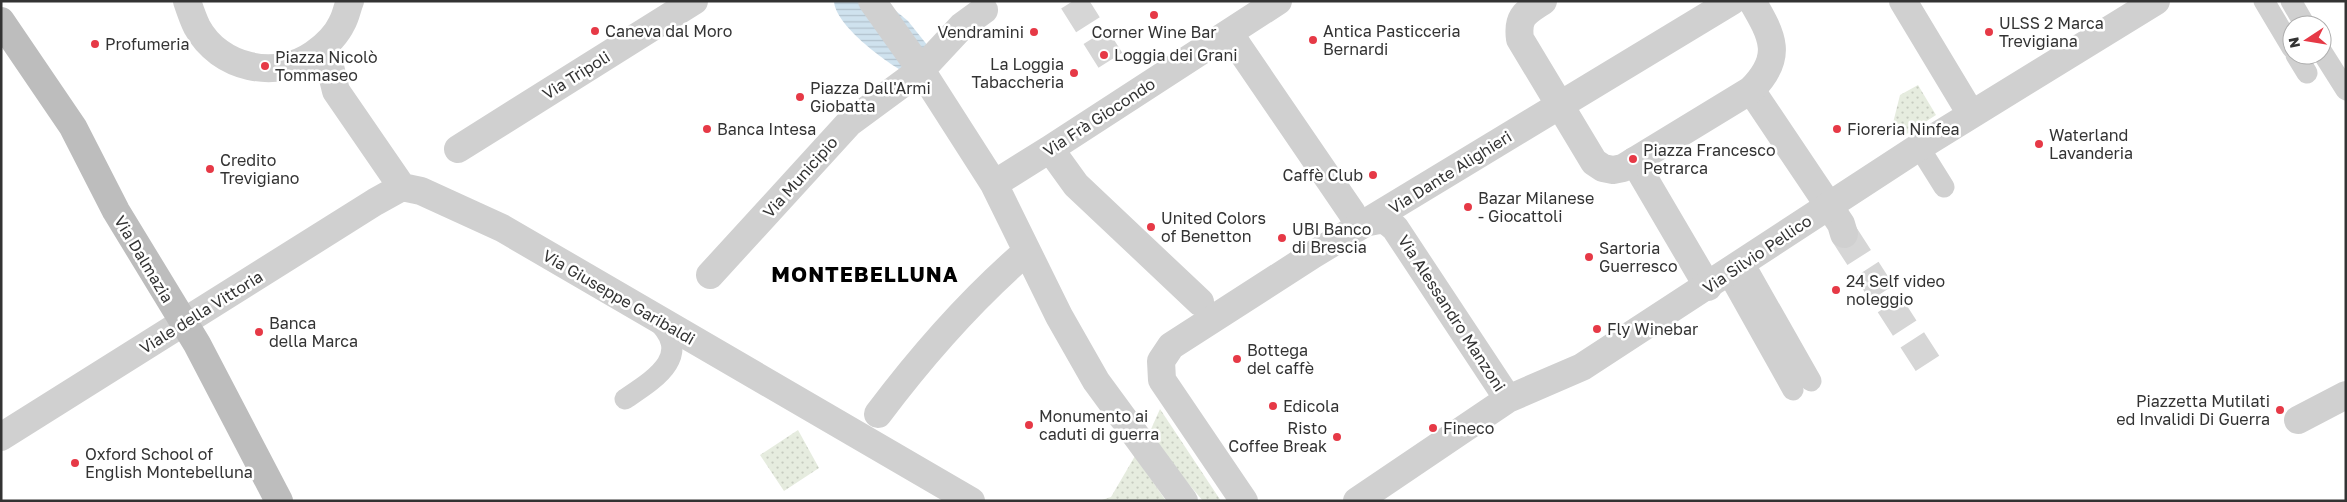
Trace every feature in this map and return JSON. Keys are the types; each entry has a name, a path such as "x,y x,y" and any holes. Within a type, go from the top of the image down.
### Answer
{"main road":[{"name":"Via Dalmazia","path":"1,21 73,127 116,211 197,344 279,501"}],"street":[{"path":"188,1 197,28 212,46 232,60 254,68 279,68 303,62 326,46 342,24 350,1"},
{"name":"Via Tripoli","path":"458,149 694,1"},
{"path":"872,1 921,70 994,184 1059,316 1096,381 1184,501"},
{"name":"Via Frà Giocondo","path":"994,184 1050,150 1127,86 1229,33 1278,1"},
{"path":"1560,105 1732,1"},
{"path":"1532,4 1521,17 1518,27 1520,39 1594,162 1603,168 1613,170 1634,161 1751,90 1767,72 1774,53 1771,34 1752,1"},
{"path":"1903,1 1971,114"},
{"name":"Via Silvio Pellico","path":"1356,501 1508,399 1582,367 1919,147 2156,1"},
{"name":"Via Municipio","path":"710,275 849,123 921,70 962,26 984,10"},
{"path":"1229,33 1361,217"},
{"path":"326,46 336,91 402,187"},
{"path":"1751,90 1829,206 1844,234"},
{"name":"Via Dante Alighieri","path":"1244,501 1164,382 1160,373 1161,361 1175,342 1361,217 1560,105"},
{"path":"1050,150 1076,185 1200,302"},
{"path":"1634,161 1727,274"},
{"name":"Viale della Vittoria","path":"1,437 375,202 402,187"},
{"name":"Via Giuseppe Garibaldi","path":"402,187 421,191 502,228 971,501"},
{"name":"Via Alessandro Manzoni","path":"1361,217 1384,219 1395,228 1508,399"},
{"path":"878,414 922,358 1001,274 1026,252"},
{"path":"2298,420 2346,395"}],"lane":[{"path":"2264,1 2282,31"},
{"path":"2291,1 2299,15"},
{"path":"2330,65 2346,90"},
{"path":"1919,147 1944,187"},
{"path":"1727,274 1802,386"},
{"path":"625,399 660,375 672,353 668,336 651,315"}],"shaded area":[{"path":"1918,85 1936,115 1902,137 1893,123 1900,95"},
{"path":"1160,409 1221,501 1203,501 1148,436"},
{"path":"798,430 819,468 784,491 760,455"},
{"path":"1135,456 1166,501 1099,501 1111,497"}],"water":[{"path":"834,1 884,1 908,21 928,46 904,72 873,51 851,31 836,10"}],"tunnel":[{"path":"1073,1 1114,66"},
{"path":"1844,234 1933,372"}],"place":[{"name":"Corner Wine Bar","path":"1154,15"},
{"name":"Caneva dal Moro","path":"595,31"},
{"name":"Vendramini","path":"1034,32"},
{"name":"ULSS 2 Marca Trevigiana","path":"1989,32"},
{"name":"Antica Pasticceria Bernardi","path":"1313,40"},
{"name":"Profumeria","path":"95,44"},
{"name":"Loggia dei Grani","path":"1104,55"},
{"name":"Piazza Nicolò Tommaseo","path":"265,66"},
{"name":"La Loggia Tabaccheria","path":"1074,73"},
{"name":"Piazza Dall'Armi Giobatta","path":"800,97"},
{"name":"Banca Intesa","path":"707,129"},
{"name":"Fioreria Ninfea","path":"1837,129"},
{"name":"Waterland Lavanderia","path":"2039,144"},
{"name":"Piazza Francesco Petrarca","path":"1633,159"},
{"name":"Credito Trevigiano","path":"210,169"},
{"name":"Caffè Club","path":"1373,175"},
{"name":"Bazar Milanese - Giocattoli","path":"1468,207"},
{"name":"United Colors of Benetton","path":"1151,227"},
{"name":"UBI Banco di Brescia","path":"1282,238"},
{"name":"Sartoria Guerresco","path":"1589,257"},
{"name":"24 Self video noleggio","path":"1836,290"},
{"name":"Fly Winebar","path":"1597,329"},
{"name":"Banca della Marca","path":"259,332"},
{"name":"Bottega del caffè","path":"1237,359"},
{"name":"Edicola","path":"1273,406"},
{"name":"Piazzetta Mutilati ed Invalidi Di Guerra","path":"2280,410"},
{"name":"Monumento ai caduti di guerra","path":"1029,425"},
{"name":"Fineco","path":"1433,428"},
{"name":"Risto Coffee Break","path":"1337,437"},
{"name":"Oxford School of English Montebelluna","path":"75,463"}],"district":[{"name":"MONTEBELLUNA","path":"865,274"}]}
